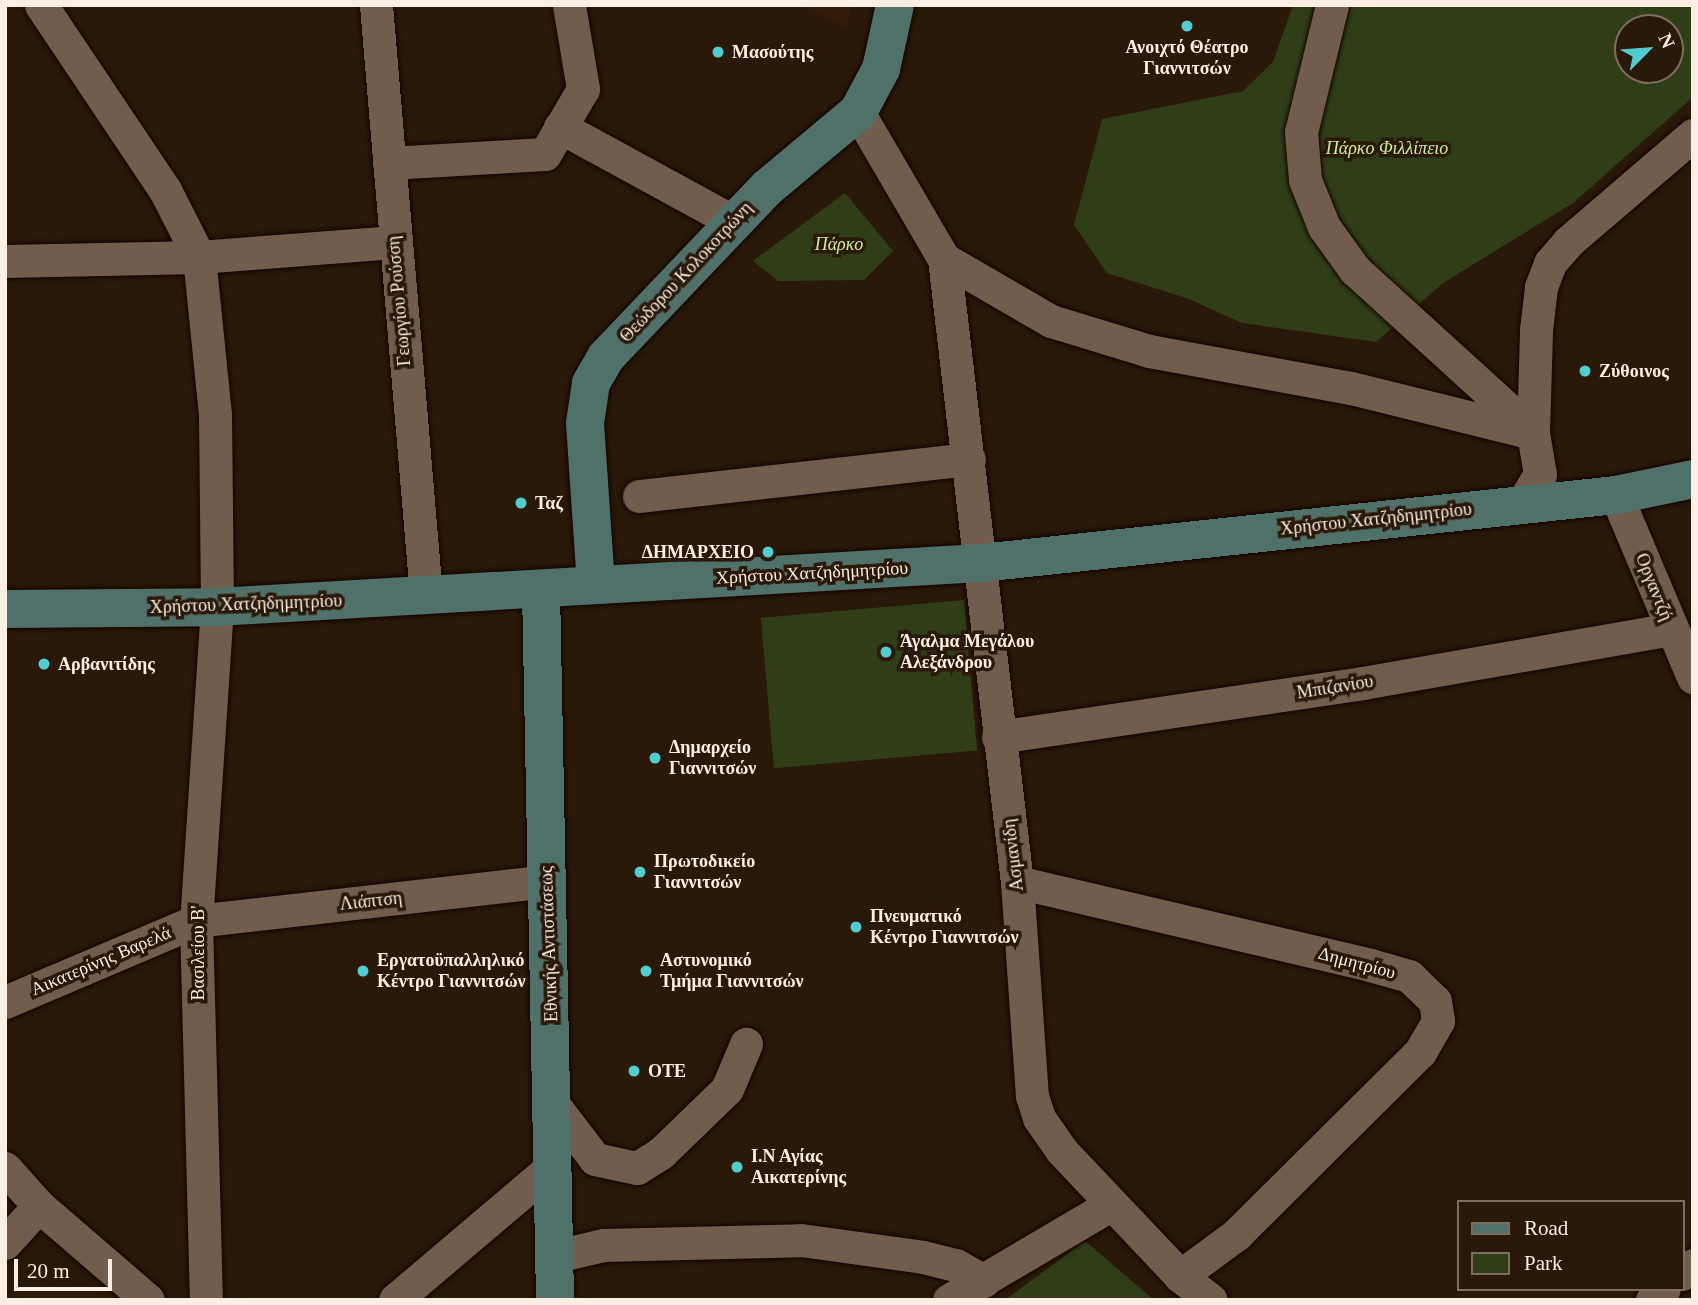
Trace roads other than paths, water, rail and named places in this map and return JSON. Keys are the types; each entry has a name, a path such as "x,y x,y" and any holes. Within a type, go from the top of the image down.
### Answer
{"main road":[{"name":"Θεώδορου Κολοκοτρώνη","path":"596,585 585,424 591,383 606,357 767,188 858,112 881,69 895,5"},
{"name":"Χρήστου Χατζηδημητρίου","path":"5,609 217,607 981,563 1523,502 1616,495 1693,479"},
{"name":"Εθνικής Αντιστάσεως","path":"541,589 553,1104 552,1257 555,1300"}],"street":[{"path":"41,5 165,190 199,257"},
{"name":"Γεωργίου Ρούσση","path":"376,5 394,243 426,596"},
{"path":"389,163 545,154 583,89 569,5"},
{"path":"1332,5 1301,132 1305,180 1324,227 1356,270 1533,433"},
{"path":"858,112 944,259 1051,321 1085,335 1351,388 1533,433"},
{"path":"560,127 734,222"},
{"path":"1523,502 1540,474 1533,433 1536,330 1541,286 1550,263 1568,242 1693,135"},
{"path":"5,261 199,257 394,243"},
{"name":"Βασιλείου Β'","path":"199,257 215,414 217,607 196,921 206,1300"},
{"name":"Ασμανίδη","path":"944,259 1017,882 1032,1096 1039,1118 1061,1150 1180,1276 1211,1300"},
{"path":"639,496 969,459"},
{"name":"Οργαντζή","path":"1616,495 1693,677"},
{"name":"Μπιζανίου","path":"998,737 1363,683 1671,629"},
{"name":"Λιάπτση","path":"196,921 546,881"},
{"name":"Δημητρίου","path":"1017,882 1409,976 1435,1000 1438,1021 1420,1052 1237,1234 1180,1276"},
{"name":"Αικατερίνης Βαρελά","path":"5,1002 196,921"},
{"path":"553,1104 595,1159 637,1168 661,1153 727,1089 746,1044"},
{"path":"394,1300 553,1166"},
{"path":"5,1168 39,1206 148,1300"},
{"path":"949,1300 1112,1204"},
{"path":"5,1244 39,1206"},
{"path":"552,1257 603,1245 801,1240 923,1257 956,1265 984,1281"}],"place":[{"name":"Ανοιχτό Θέατρο Γιαννιτσών","path":"1187,26"},
{"name":"Μασούτης","path":"718,52"},
{"name":"Ζύθοινος","path":"1585,371"},
{"name":"Ταζ","path":"521,503"},
{"name":"ΔΗΜΑΡΧΕΙΟ","path":"768,552"},
{"name":"Άγαλμα Μεγάλου Αλεξάνδρου","path":"886,652"},
{"name":"Αρβανιτίδης","path":"44,664"},
{"name":"Δημαρχείο Γιαννιτσών","path":"655,758"},
{"name":"Πρωτοδικείο Γιαννιτσών","path":"640,872"},
{"name":"Πνευματικό Κέντρο Γιαννιτσών","path":"856,927"},
{"name":"Εργατοϋπαλληλικό Κέντρο Γιαννιτσών","path":"363,971"},
{"name":"Αστυνομικό Τμήμα Γιαννιτσών","path":"646,971"},
{"name":"ΟΤΕ","path":"634,1071"},
{"name":"Ι.Ν Αγίας Αικατερίνης","path":"737,1167"}],"park label":[{"name":"Πάρκο Φιλλίπειο","path":"1387,148"},
{"name":"Πάρκο","path":"839,244"}]}
